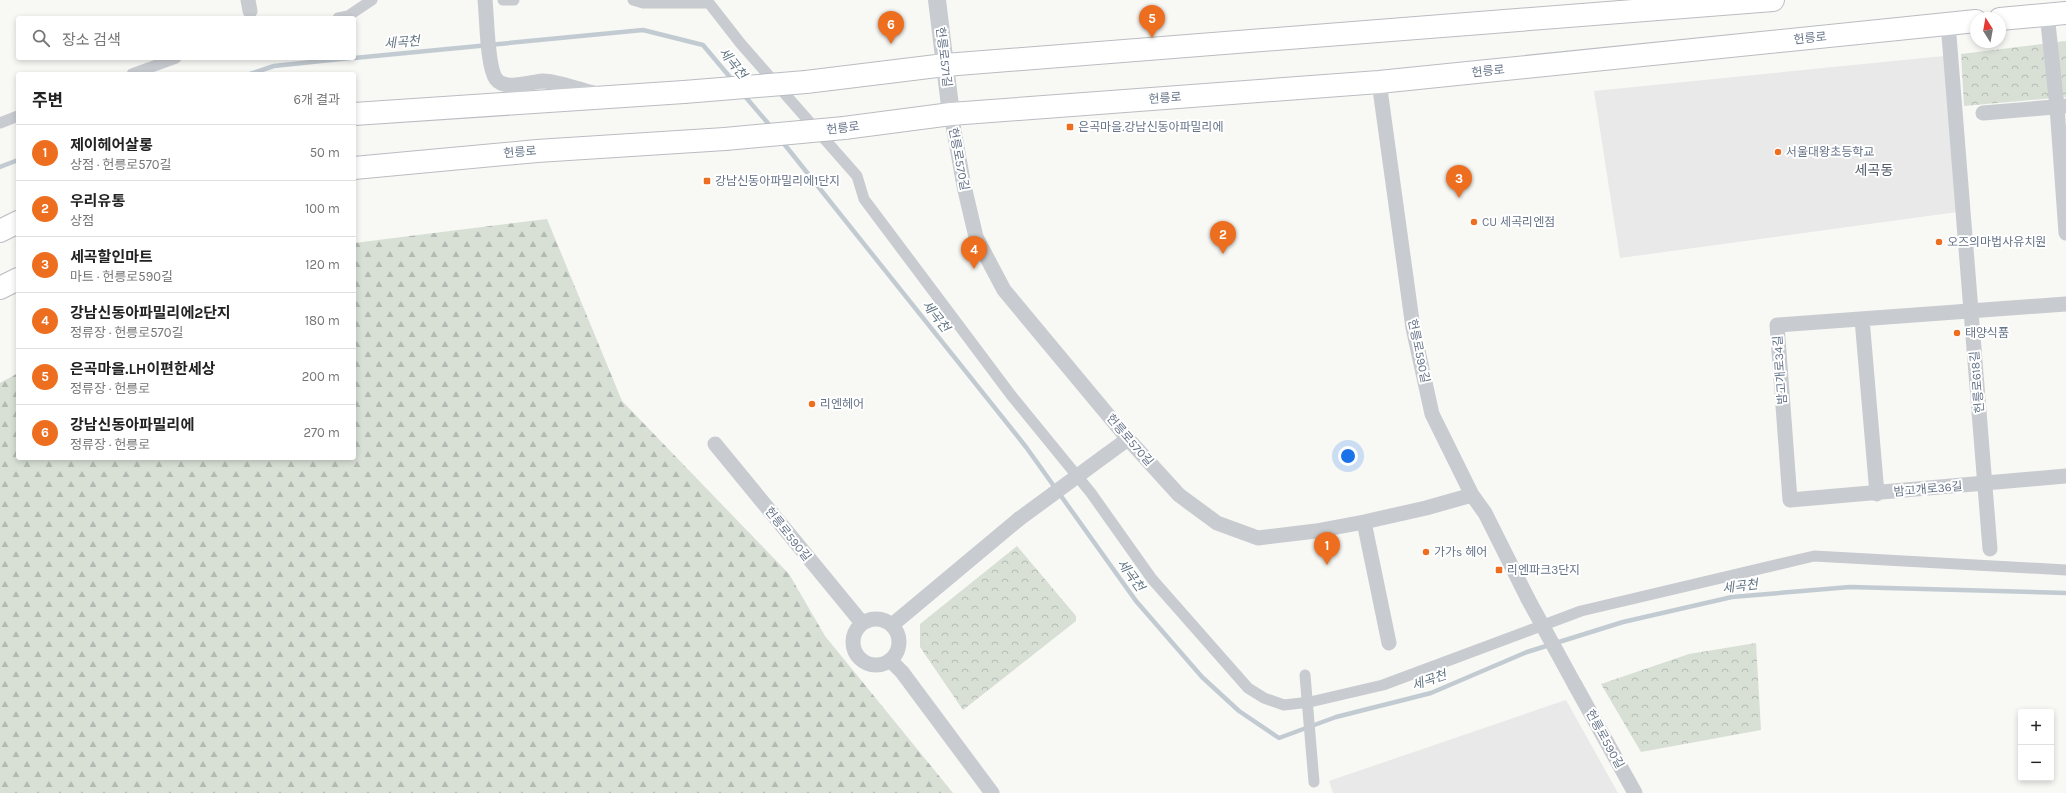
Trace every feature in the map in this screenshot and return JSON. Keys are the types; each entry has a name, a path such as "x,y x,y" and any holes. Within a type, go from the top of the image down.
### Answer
{"main road":[{"path":"356,114 684,92 806,82 945,65 1773,0"},
{"path":"2006,18 2056,14"},
{"name":"헌릉로","path":"356,168 536,151 725,140 844,128 951,114 1379,82 1970,21"},
{"path":"0,231 16,223"},
{"path":"0,288 16,280"}],"street":[{"path":"348,16 372,0"},
{"path":"485,0 491,67 495,78 500,83 510,85 545,81 607,96"},
{"path":"503,0 514,0"},
{"path":"633,0 643,3 709,4 741,44 856,176 864,199 1011,395 1091,493 1152,579 1248,688 1264,698 1284,705 1310,702 1383,685 1582,611 1814,556 2066,570"},
{"name":"헌릉로571길","path":"937,0 951,114"},
{"path":"2056,14 2062,106 2066,233"},
{"name":"헌릉로618길","path":"1948,23 1990,549"},
{"path":"138,72 170,60"},
{"name":"헌릉로590길","path":"1379,82 1413,328 1432,414 1472,495 1485,513 1528,599 1635,793"},
{"path":"1983,113 2062,106"},
{"name":"헌릉로570길","path":"951,114 964,186 976,237 1001,284 1128,439 1179,495 1217,523 1258,538 1316,531 1364,522 1426,508 1472,495"},
{"path":"0,123 16,117"},
{"name":"밤고개로34길","path":"1790,500 1777,325 2066,304"},
{"path":"1862,319 1877,494"},
{"path":"892,625 1019,519 1128,439"},
{"name":"헌릉로590길","path":"715,444 862,623"},
{"name":"밤고개로36길","path":"1790,500 1877,494 2066,476"},
{"path":"1364,522 1389,643"},
{"path":"877,619 892,625 900,641 895,655 890,660 875,665 862,661 856,655 852,644 853,636 857,628 862,623 877,619"},
{"path":"890,660 902,672 992,793"},
{"path":"1305,675 1314,782"}],"shaded area":[{"name":"서울대왕초등학교","path":"1944,56 1957,212 1620,258 1594,91"},
{"path":"1566,700 1618,793 1333,793 1329,781"}],"green space":[{"path":"2066,41 2066,97 1964,106 1961,54"},
{"path":"547,219 622,401 789,574 825,636 953,793 0,793 0,383 16,374 16,460 356,460 356,243"},
{"path":"1017,546 1076,616 1076,621 963,710 920,647 920,624"},
{"path":"1756,643 1761,730 1641,752 1601,684 1689,654"}],"waterway":[{"name":"세곡천","path":"356,58 643,30 703,45 734,82"},
{"name":"세곡천","path":"256,72 274,66 331,60"},
{"name":"세곡천","path":"743,94 772,128"},
{"name":"세곡천","path":"781,140 1026,447 1136,601 1202,677 1239,711 1279,738 1336,717 1431,693 1527,652 1623,622 1732,597 1850,587 2066,593"},
{"name":"세곡천","path":"0,167 16,161"}],"place":[{"name":"은곡마을.LH이편한세상","path":"1152,38"},
{"name":"강남신동아파밀리에","path":"891,44"},
{"name":"은곡마을.강남신동아파밀리에","path":"1070,127"},
{"name":"서울대왕초등학교","path":"1778,152"},
{"name":"강남신동아파밀리에1단지","path":"707,181"},
{"name":"세곡할인마트","path":"1459,198"},
{"name":"CU 세곡리엔점","path":"1474,222"},
{"name":"오즈의마법사유치원","path":"1939,242"},
{"name":"우리유통","path":"1223,254"},
{"name":"강남신동아파밀리에2단지","path":"974,269"},
{"name":"태양식품","path":"1957,333"},
{"name":"리엔헤어","path":"812,404"},
{"name":"가가s 헤어","path":"1426,552"},
{"name":"제이헤어살롱","path":"1327,565"},
{"name":"리엔파크3단지","path":"1499,570"}],"district":[{"name":"세곡동","path":"1874,170"}]}
